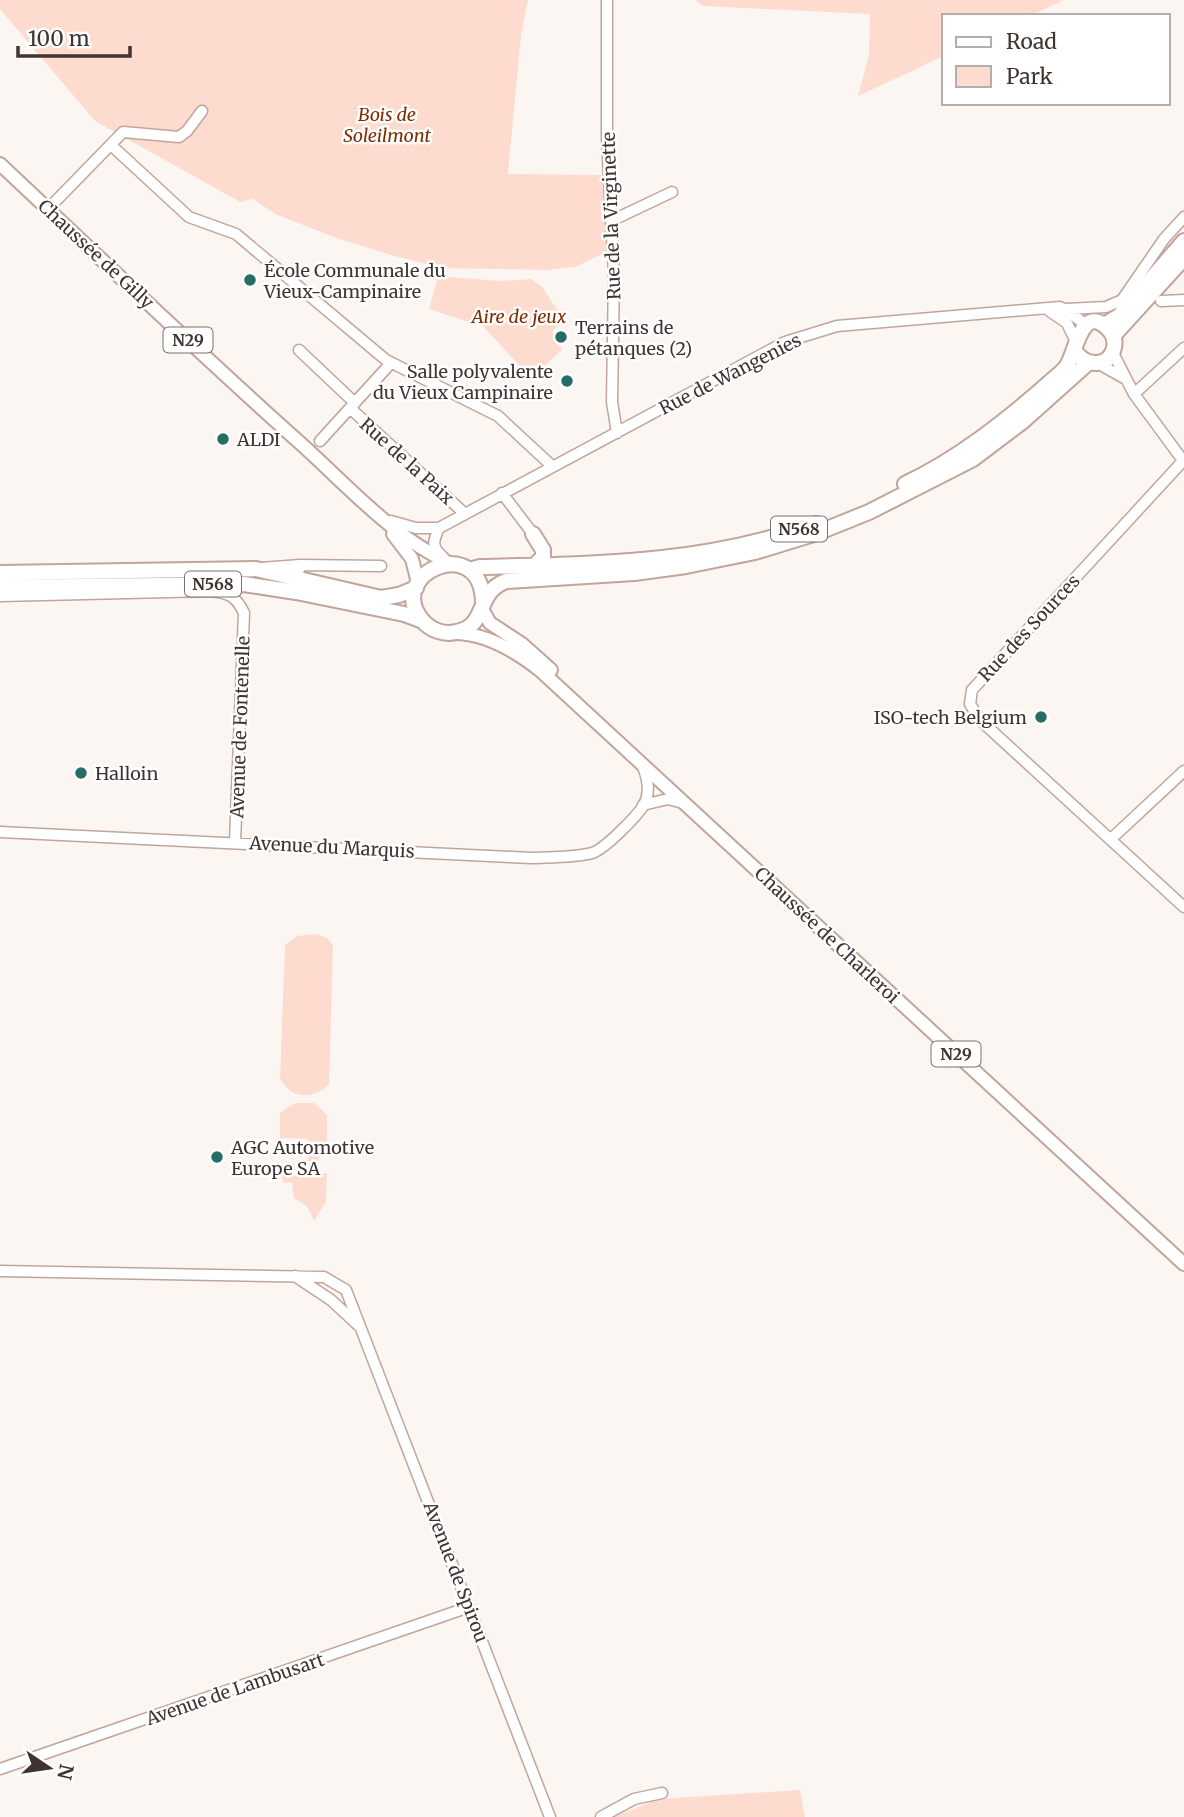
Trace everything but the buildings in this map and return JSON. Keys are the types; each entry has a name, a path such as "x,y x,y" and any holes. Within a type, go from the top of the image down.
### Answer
{"highway":[{"path":"1109,330 1184,241"},
{"path":"1109,330 1184,258"},
{"path":"1087,324 1094,322 1109,330 1115,342 1113,353"},
{"name":"N568","path":"469,570 480,567 632,563 742,545 814,525 912,481 1010,417 1066,368 1087,324"},
{"path":"1075,346 1079,357 1094,363"},
{"name":"N568","path":"483,605 494,585 506,581 634,573 687,566 755,552 830,528 905,495 974,458 1094,363 1108,359 1113,353"},
{"path":"533,534 544,550 543,557 534,566"},
{"path":"451,564 469,570 480,584 483,605 474,622 455,633 437,631 423,621 415,606 417,586 435,566 451,564"},
{"name":"N568","path":"0,573 256,569 299,571 381,598 400,595 417,586"},
{"name":"N568","path":"0,587 244,583 404,614 423,621"}],"main road":[{"name":"Chaussée de Gilly","path":"0,164 243,394 383,519 415,545 451,564"},
{"name":"Chaussée de Gilly","path":"383,519 412,559 417,586"},
{"name":"Chaussée de Charleroi","path":"483,605 490,623 534,655 1092,1174 1184,1254"},
{"name":"Chaussée de Charleroi","path":"455,633 478,636 523,657 683,803 732,842"},
{"name":"Chaussée de Charleroi","path":"1092,1174 1184,1264"}],"street":[{"name":"Rue de la Virginette","path":"607,0 607,138 613,220 612,402 617,433"},
{"path":"48,209 123,132 179,137 202,111"},
{"path":"111,145 189,217 236,234 391,363 498,416 552,466"},
{"path":"613,220 672,192"},
{"name":"Rue de Wangenies","path":"439,528 785,342 837,326 1106,307 1122,300 1164,239 1184,217"},
{"path":"1161,301 1184,300"},
{"path":"1057,311 1072,312 1077,319 1087,324"},
{"path":"1057,311 1067,323 1075,346"},
{"path":"1134,394 1184,348"},
{"name":"Rue de la Paix","path":"299,350 464,513"},
{"path":"1113,353 1124,379 1184,462"},
{"path":"320,441 391,363"},
{"path":"1094,363 1124,379"},
{"name":"Rue des Sources","path":"1184,462 972,690 970,704 980,720 1184,907"},
{"path":"502,493 533,534"},
{"path":"383,519 416,528 439,528 433,542 435,550 451,564"},
{"path":"299,571 381,566"},
{"name":"Avenue de Fontenelle","path":"0,596 211,591 228,593 238,599 244,613 235,842"},
{"path":"639,762 647,778 648,787 643,805 668,799 683,803"},
{"path":"1111,839 1184,771"},
{"name":"Avenue du Marquis","path":"0,832 531,858 589,854 599,850 643,805"},
{"name":"Avenue de Spirou","path":"0,1271 324,1277 346,1290 550,1817"},
{"name":"Avenue de Spirou","path":"295,1276 331,1300 360,1328"},
{"name":"Avenue de Lambusart","path":"0,1769 469,1607"},
{"path":"601,1817 634,1799 662,1793"}],"green space":[{"name":"Bois de Soleilmont","path":"0,0 528,0 521,35 508,174 604,175 610,250 575,267 546,270 441,268 339,239 275,214 253,199 240,202 95,121 0,9"},
{"path":"695,0 1064,0 1034,14 942,14 942,57 858,96 869,55 870,14 704,6"},
{"name":"Aire de jeux","path":"438,276 500,281 531,279 542,287 565,321 552,331 562,350 534,375 525,372 484,327 429,309"},
{"path":"316,934 327,938 333,945 329,1085 316,1093 303,1095 290,1091 280,1079 285,945 297,936"},
{"path":"295,1103 314,1103 327,1115 327,1149 318,1160 308,1162 308,1139 280,1138 280,1113"},
{"path":"308,1173 327,1173 326,1202 314,1221 307,1206 294,1198 292,1182 283,1183 282,1175 306,1176"},
{"path":"800,1790 805,1817 614,1817 658,1799"}],"place":[{"name":"École Communale du Vieux-Campinaire","path":"250,280"},
{"name":"Terrains de pétanques (2)","path":"561,337"},
{"name":"Salle polyvalente du Vieux Campinaire","path":"567,381"},
{"name":"ALDI","path":"223,439"},
{"name":"ISO-tech Belgium","path":"1041,717"},
{"name":"Halloin","path":"81,773"},
{"name":"AGC Automotive Europe SA","path":"217,1157"}]}
